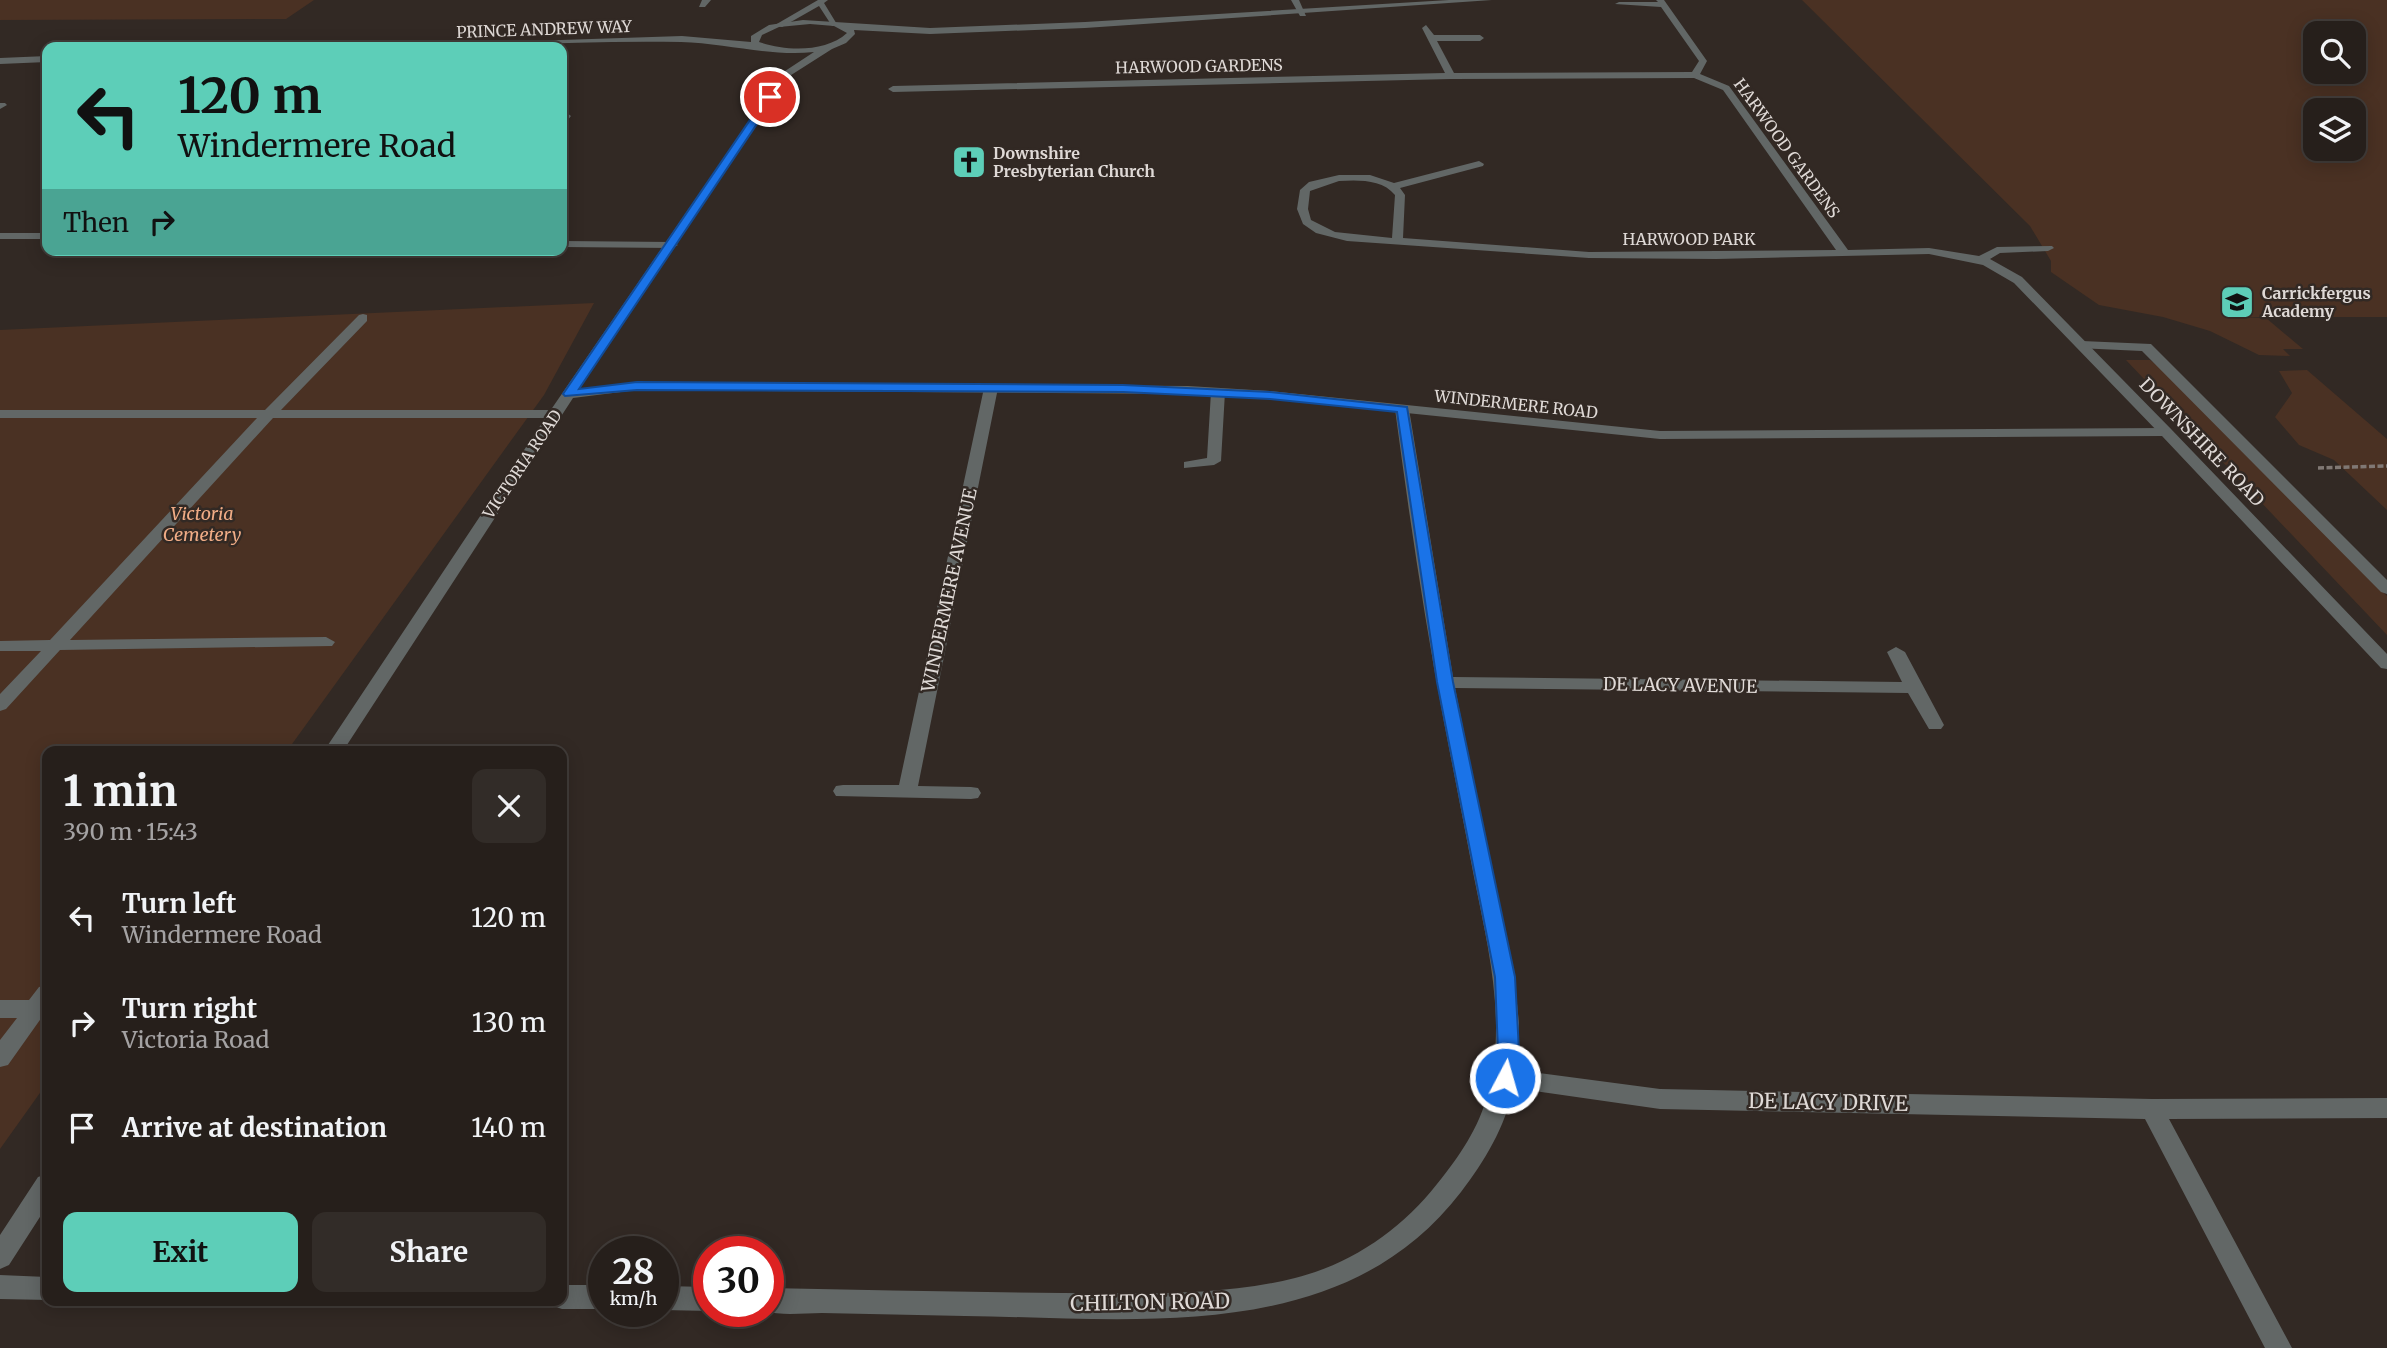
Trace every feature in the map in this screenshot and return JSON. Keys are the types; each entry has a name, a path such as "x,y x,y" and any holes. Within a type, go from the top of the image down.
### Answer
{"street":[{"path":"1295,0 1303,14"},
{"path":"868,39 930,31 1303,14 1488,0"},
{"path":"779,26 822,2 840,25 851,34 841,43"},
{"path":"1619,4 1662,2 1703,61 1695,75"},
{"path":"779,26 810,22 930,31"},
{"name":"PRINCE ANDREW WAY","path":"567,42 682,39 779,26"},
{"path":"1426,28 1451,76"},
{"path":"762,47 754,38 766,29"},
{"path":"1431,38 1480,38"},
{"name":"PRINCE ANDREW WAY","path":"682,39 801,51 830,47"},
{"path":"830,47 855,41"},
{"name":"VICTORIA ROAD","path":"336,746 555,414 672,245 782,67 830,47"},
{"path":"772,49 782,67"},
{"path":"0,61 42,59"},
{"path":"948,88 953,74"},
{"name":"HARWOOD GARDENS","path":"893,89 1451,76 1695,75 1715,80 1726,88 1844,253"},
{"name":"HARWOOD PARK","path":"1479,164 1394,186 1360,178 1320,181 1306,189 1302,211 1309,224 1329,233 1397,241 1589,255 1929,251 1980,260"},
{"path":"1394,186 1400,195 1397,241"},
{"path":"0,236 42,236"},
{"path":"567,244 672,245"},
{"path":"1980,260 1997,250 2048,248"},
{"name":"DOWNSHIRE ROAD","path":"1980,260 2018,280 2387,664"},
{"path":"0,705 269,414 362,318"},
{"path":"2082,345 2146,347 2387,589"},
{"name":"WINDERMERE ROAD","path":"569,394 637,386 1218,392 1660,435 2166,432"},
{"name":"WINDERMERE AVENUE","path":"906,792 991,388"},
{"path":"1189,466 1214,461 1218,392"},
{"name":"CHILTON ROAD","path":"784,1300 1188,1305 1278,1294 1350,1271 1389,1247 1423,1220 1476,1154 1498,1106 1505,1078 1508,1051 1505,977 1445,682 1402,409"},
{"path":"0,414 555,414"},
{"path":"0,646 326,642"},
{"path":"1896,652 1935,725"},
{"name":"DE LACY AVENUE","path":"1445,682 1914,688"},
{"path":"843,791 971,793"},
{"path":"0,1009 41,1001"},
{"path":"0,1058 41,1001"},
{"name":"DE LACY DRIVE","path":"1505,1078 1660,1099 2152,1108 2387,1108"},
{"path":"2152,1108 2279,1348"},
{"path":"0,1257 42,1193"},
{"path":"0,1287 42,1289"},
{"path":"567,1297 588,1297"}],"path":[{"path":"2308,468 2387,467"}],"green space":[{"path":"0,0 314,0 286,19 0,20"},
{"name":"Carrickfergus Academy","path":"1802,0 2387,0 2387,317 2235,317 2266,318 2303,349 2283,349 2290,356 2259,355 2210,331 2163,317 2099,305 2051,272 2051,261 2030,226"},
{"name":"Victoria Cemetery","path":"594,303 544,395 291,746 42,746 42,1090 0,1149 0,330"},
{"path":"2126,360 2150,360 2161,368 2387,596 2387,635"},
{"path":"2307,370 2387,439 2387,510 2334,460 2299,445 2275,417 2292,393 2279,371"}],"place":[{"name":"Downshire Presbyterian Church","path":"969,162"},
{"name":"Carrickfergus Academy","path":"2237,302"}],"route":[{"path":"770,97 569,394 637,386 1123,388 1270,395 1402,409 1445,682 1505,977 1508,1051 1505,1078"}]}
